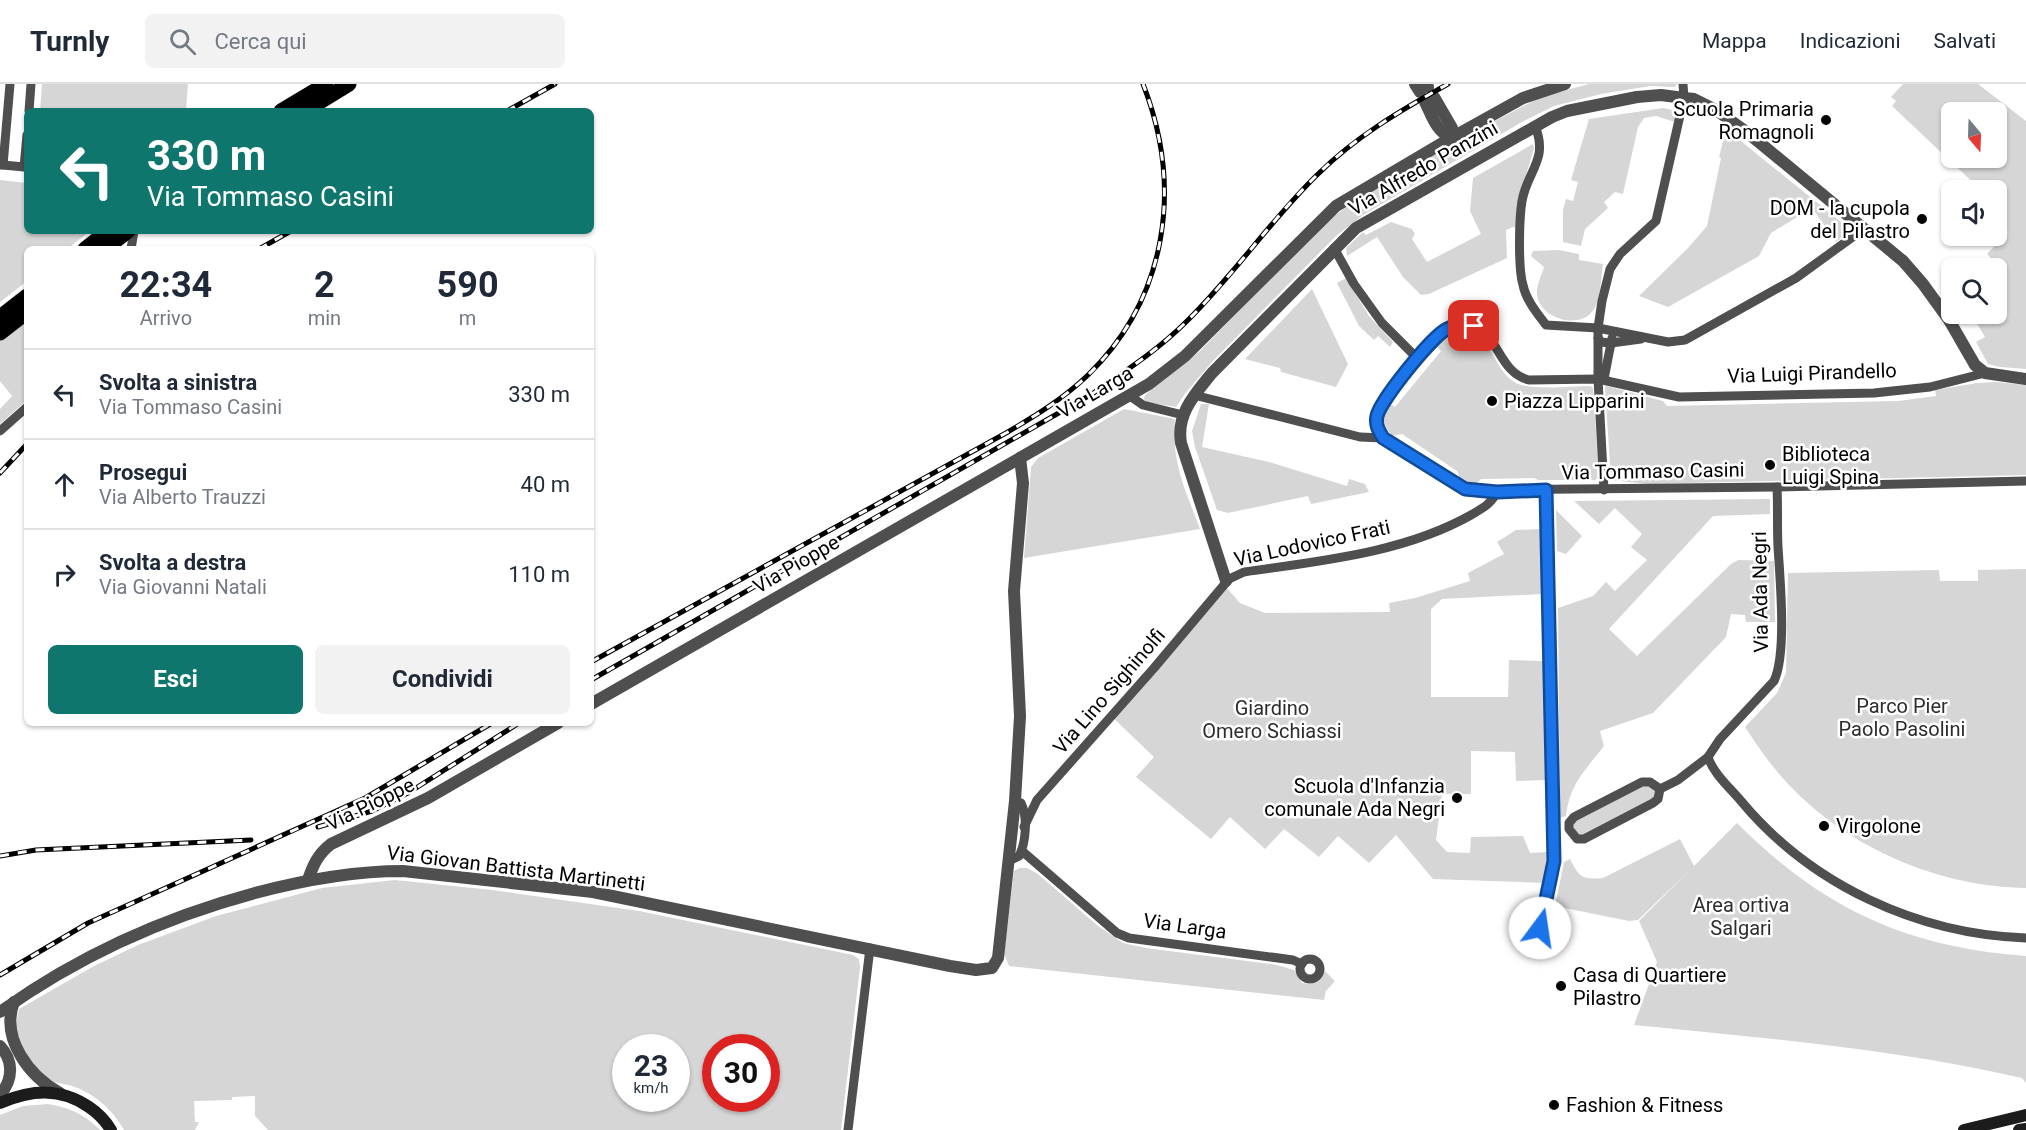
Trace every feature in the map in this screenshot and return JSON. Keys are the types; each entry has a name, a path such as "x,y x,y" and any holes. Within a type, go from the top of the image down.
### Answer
{"main road":[{"path":"286,108 326,84"},
{"path":"310,108 349,84"},
{"path":"90,246 104,234"},
{"path":"109,246 124,234"},
{"path":"0,317 24,298"},
{"path":"0,333 24,314"},
{"path":"0,1102 34,1092 60,1093 80,1100 97,1112 111,1130"},
{"path":"1964,1130 2026,1115"},
{"path":"2019,1130 2026,1129"}],"street":[{"path":"10,84 2,165 24,167"},
{"path":"29,108 32,84"},
{"name":"Via Larga","path":"1020,458 1130,396 1166,372 1185,356 1336,206 1523,98 1565,84"},
{"path":"1604,490 1598,333 1610,269 1620,254 1656,221 1684,98 1683,84"},
{"path":"1425,91 1452,128 1451,138"},
{"name":"Via Alfredo Panzini","path":"1226,581 1180,436 1183,415 1194,395 1212,373 1356,228 1534,126 1567,111 1650,96 1694,99 1716,110 1903,261 1949,320 1975,365 1985,373"},
{"path":"1534,126 1540,141 1539,152 1522,200 1520,232 1522,285 1533,307 1546,325 1598,333 1613,331 1668,342 1685,340 1796,278 1864,228"},
{"path":"1334,248 1354,285 1382,323 1418,359 1379,409 1376,420 1383,438"},
{"name":"Via Luigi Pirandello","path":"1418,359 1446,329 1456,325 1467,325 1484,332 1510,371 1518,378 1529,380 1601,379 1665,395 1874,393 1930,387 1985,373 2026,380"},
{"path":"1601,379 1613,331"},
{"path":"1598,333 1601,342 1652,339"},
{"path":"1194,395 1360,437 1383,438"},
{"path":"1130,396 1143,405 1183,415"},
{"path":"0,431 24,410"},
{"name":"Via Tommaso Casini","path":"1383,438 1458,486 1497,492 2026,481"},
{"path":"1009,861 1020,716 1014,591 1023,483 1020,458"},
{"name":"Via Pioppe","path":"594,702 1020,458"},
{"name":"Via Ada Negri","path":"1660,789 1677,780 1708,757 1720,739 1768,687 1778,671 1781,597 1777,487"},
{"path":"1539,930 1554,861 1546,490"},
{"name":"Via Lodovico Frati","path":"1226,581 1244,572 1343,558 1440,532 1492,502 1497,492"},
{"name":"Via Lino Sighinolfi","path":"1024,827 1037,800 1154,668 1226,581"},
{"name":"Via Pioppe","path":"308,880 314,862 331,844 428,798 553,726"},
{"path":"1708,757 1712,766 1732,791 1762,824 1808,864 1841,885 1874,902 1930,923 1974,933 2026,938"},
{"name":"Via Ada Negri","path":"1642,782 1650,782 1660,789 1658,799 1653,803 1584,839 1577,839 1569,829 1569,823 1574,817 1642,782"},
{"path":"1009,861 1019,856 1022,851 1025,812 1021,803 1015,801"},
{"name":"Via Larga","path":"1022,851 1117,933 1129,938 1293,960 1302,964"},
{"name":"Via Giovan Battista Martinetti","path":"0,1012 75,963 161,922 233,899 308,880 343,874 403,871 593,892 950,966 976,970 989,969 996,964 998,958 1009,861"},
{"path":"848,1130 870,948"},
{"path":"15,1001 3,1029 9,1043 42,1083 60,1093"},
{"path":"0,1046 8,1056 11,1076 0,1095"}],"green space":[{"path":"42,84 188,84 186,108 40,108"},
{"path":"1589,84 1677,84 1675,87 1650,86 1601,94 1554,106 1522,122 1363,215 1336,236 1213,361 1176,407 1146,402 1145,395 1200,351 1304,244 1333,217 1360,197 1445,147 1541,97"},
{"path":"1903,84 1978,84 2001,102 1941,102 1941,152 1892,106 1896,101 1891,97"},
{"path":"2007,106 2026,121 2026,369 1988,364 1976,342 1985,337 1977,324 2007,324 2007,258 1991,258 1987,254 1995,246 2007,246 2007,180 1970,180 1958,168 2007,168"},
{"path":"1663,108 1677,111 1675,122 1656,116 1644,118 1638,127 1623,194 1615,192 1604,202 1608,208 1585,229 1581,246 1563,242 1563,210 1566,199 1573,201 1578,182 1571,180 1589,119"},
{"path":"1726,129 1851,230 1836,242 1812,208 1771,233 1759,256 1668,307 1639,296 1707,226"},
{"path":"1533,144 1534,148 1519,199 1518,228 1513,227 1506,230 1507,258 1429,294 1421,295 1403,277 1377,237 1347,256 1346,248 1363,232 1366,235 1391,222 1412,229 1415,234 1412,239 1427,262 1481,234 1470,211 1473,178"},
{"path":"0,180 24,183 24,234 86,234 71,246 24,246 24,283 0,302"},
{"path":"1559,250 1579,254 1579,260 1603,264 1594,309 1588,316 1580,319 1571,321 1552,316 1539,303 1537,291 1544,267 1531,256 1533,251"},
{"path":"1346,278 1369,316 1393,342 1390,347 1378,336 1374,340 1359,326 1337,283"},
{"path":"1312,289 1348,364 1336,387 1281,372 1280,368 1245,359"},
{"path":"24,321 24,403 0,424 0,409 12,396 0,381 0,341"},
{"name":"Piazza Lipparini","path":"1462,329 1481,339 1502,370 1516,383 1532,387 1590,386 1593,388 1599,477 1595,480 1481,479 1474,486 1461,481 1457,471 1402,434 1392,436 1384,420 1386,407 1389,403 1395,407 1441,351 1435,345 1452,332"},
{"path":"1996,382 2026,385 2026,475 1647,484 1611,480 1605,387 1607,386 1663,401 1667,406 1898,401 1936,396 1935,390"},
{"path":"1201,404 1209,404 1202,447 1269,462 1347,486 1349,479 1365,484 1369,492 1311,504 1308,496 1228,513 1217,510 1195,447 1192,431"},
{"path":"1124,409 1175,419 1177,462 1184,488 1200,529 1024,558 1031,467 1038,458"},
{"path":"1770,499 1770,514 1713,516 1609,629 1637,656 1731,564 1738,560 1774,561 1775,622 1746,622 1745,615 1731,614 1726,637 1653,713 1600,731 1604,746 1579,778 1571,795 1566,816 1560,818 1558,608 1593,596 1606,582 1615,591 1647,560 1631,547 1642,534 1615,508 1599,524 1574,501"},
{"path":"1556,510 1582,536 1566,554 1557,551"},
{"name":"Giardino Omero Schiassi","path":"1540,529 1542,594 1442,599 1431,609 1431,697 1508,697 1509,660 1543,661 1546,780 1516,781 1515,752 1471,751 1471,794 1442,794 1436,840 1447,852 1470,853 1471,837 1523,836 1530,853 1547,852 1548,868 1544,883 1433,879 1396,835 1369,863 1338,836 1319,857 1284,829 1265,849 1230,817 1211,839 1136,777 1154,757 1109,714 1226,587 1240,603 1265,613 1390,612 1389,603 1415,598 1470,581 1468,573 1504,554 1497,542 1516,530"},
{"name":"Parco Pier Paolo Pasolini","path":"2026,569 2026,888 1993,886 1929,872 1867,845 1839,828 1789,785 1745,727 1777,693 1786,673 1788,573 1939,570 1940,581 1978,581 1978,570"},
{"path":"1643,784 1650,784 1656,791 1656,796 1651,801 1583,836 1578,836 1572,824 1577,818"},
{"name":"Area ortiva Salgari","path":"1737,823 1769,853 1801,878 1834,900 1868,918 1942,943 2026,956 2026,1083 2022,1078 1926,1059 1780,1040 1634,1025 1657,962 1639,921 1689,871 1638,920 1629,921 1555,906 1564,862 1570,859 1576,870 1586,878 1603,878 1680,839 1694,866"},
{"path":"1027,868 1038,874 1098,926 1123,943 1277,965 1294,970 1302,983 1316,982 1325,971 1335,981 1326,991 1324,1000 1009,966 1004,954 1014,871"},
{"path":"395,880 492,890 639,911 853,955 859,959 860,967 841,1130 268,1130 255,1116 255,1096 232,1097 232,1100 194,1101 195,1122 199,1122 195,1130 124,1130 109,1109 95,1098 80,1089 41,1076 17,1037 19,1009 94,966 138,945 216,916 322,888"},
{"path":"48,1104 76,1112 100,1130 0,1130 0,1115 23,1106"}],"railway":[{"path":"512,108 555,84"},
{"path":"594,660 1006,433 1038,414 1088,375 1115,344 1136,311 1151,276 1160,238 1164,200 1163,162 1155,123 1143,84"},
{"path":"594,678 1092,394 1152,351 1186,322 1300,193 1332,161 1379,125 1448,84"},
{"path":"264,246 286,234"},
{"path":"0,473 24,447"},
{"path":"0,975 88,923 365,798 487,726"},
{"path":"318,827 372,811 408,793 514,726"},
{"path":"0,856 36,850 251,840"}],"place":[{"name":"Scuola Primaria Romagnoli","path":"1826,120"},
{"name":"DOM - la cupola del Pilastro","path":"1922,219"},
{"name":"Piazza Lipparini","path":"1492,401"},
{"name":"Biblioteca Luigi Spina","path":"1770,465"},
{"name":"Scuola d'Infanzia comunale Ada Negri","path":"1457,798"},
{"name":"Virgolone","path":"1824,826"},
{"name":"Casa di Quartiere Pilastro","path":"1561,986"},
{"name":"Fashion & Fitness","path":"1554,1105"}],"route":[{"path":"1474,326 1456,325 1438,335 1385,399 1376,420 1383,438 1465,489 1497,492 1546,490 1554,861 1540,928"}]}
